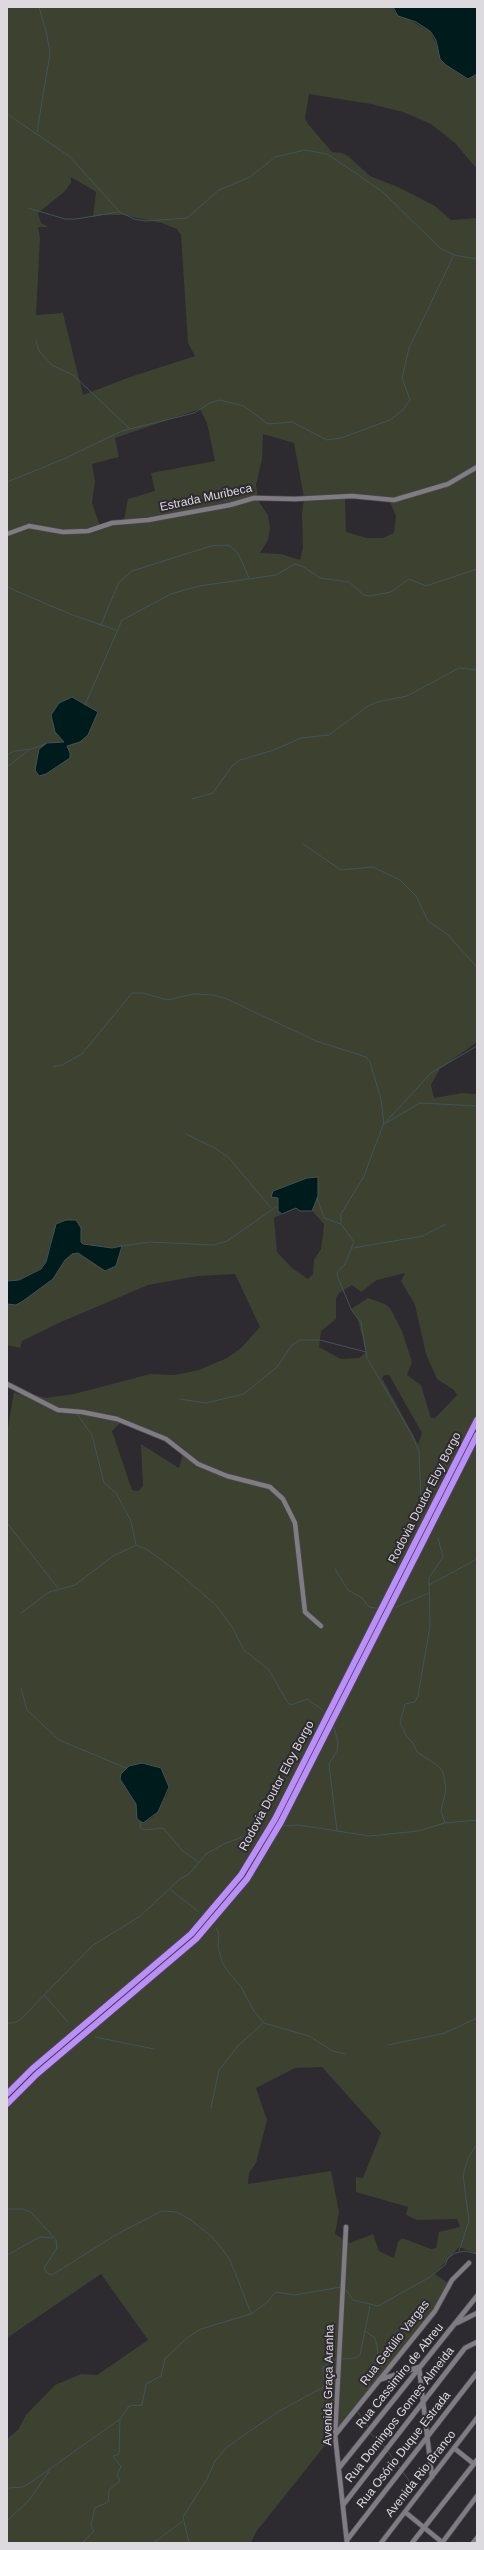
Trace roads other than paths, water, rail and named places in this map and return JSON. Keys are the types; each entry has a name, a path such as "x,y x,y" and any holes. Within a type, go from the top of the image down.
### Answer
{"highway":[{"name":"Rodovia Doutor Eloy Borgo","path":"7,2094 32,2069 191,1934 222,1900 245,1869 275,1819 477,1420"},
{"name":"Rodovia Doutor Eloy Borgo","path":"7,2104 37,2074 196,1939 247,1879 281,1822 477,1435"}],"street":[{"name":"Estrada Muribeca","path":"7,534 29,526 63,532 88,531 121,521 148,520 230,505 259,497 295,499 352,496 394,500 448,484 477,467"},
{"path":"7,1384 58,1410 82,1412 117,1419 166,1439 198,1464 228,1476 270,1487 283,1499 295,1522 305,1612 321,1626"},
{"name":"Avenida Graça Aranha","path":"346,2227 335,2435 347,2542"},
{"name":"Rua Getúlio Vargas","path":"335,2435 435,2311 452,2280 469,2263"},
{"name":"Rua Cassimiro de Abreu","path":"339,2468 477,2296"},
{"path":"456,2323 477,2314"},
{"name":"Rua Domingos Gomes Almeida","path":"343,2505 423,2400 465,2348 477,2342"},
{"path":"379,2380 419,2367 432,2477"},
{"name":"Rua Osório Duque Estrada","path":"347,2542 477,2373"},
{"name":"Avenida Rio Branco","path":"381,2543 477,2418"},
{"path":"412,2543 476,2462 454,2448"},
{"path":"405,2512 442,2543 477,2496"},
{"path":"473,2543 477,2538"}],"waterway":[{"path":"37,132 50,53 47,35 39,7"},
{"path":"7,114 69,156 120,212 134,219 146,221 187,218 219,190 250,177 275,157 305,150 327,154 384,193 440,248 454,255 477,259"},
{"path":"28,208 65,219 76,219 119,212"},
{"path":"7,482 66,458 122,431 194,413 210,403 219,400 244,406 268,424 292,422 327,440 341,438 390,420 403,410 410,400 402,378 409,348 454,255"},
{"path":"36,341 39,351 52,365 73,375 129,428"},
{"path":"101,625 119,582 132,571 211,546 228,545 238,553 249,578"},
{"path":"85,705 122,620 171,594 199,586 276,575 295,564 304,567 320,578 349,582 364,595 370,596 391,592 409,579 426,586 477,569"},
{"path":"7,587 70,614 116,630"},
{"path":"192,799 213,793 232,766 240,760 274,750 301,738 329,735 368,706 377,702 407,696 459,668 477,670"},
{"path":"7,755 14,751 32,749 45,744"},
{"path":"7,767 29,750"},
{"path":"303,844 341,870 373,867 400,880 416,896 428,921 446,933 477,967"},
{"path":"53,1067 62,1065 82,1054 132,993 143,993 168,1000 193,994 214,995 227,999 316,1041 366,1057 370,1062 381,1099 384,1125"},
{"path":"341,1223 341,1214 364,1176 383,1125 431,1073 477,1046"},
{"path":"386,1123 420,1103 477,1106"},
{"path":"186,1134 215,1148 229,1158 271,1208"},
{"path":"317,1198 324,1218 341,1224 354,1242 345,1264 337,1273 338,1278 352,1311 361,1322 367,1358 411,1433 419,1451 421,1501"},
{"path":"121,1246 150,1242 214,1245 227,1241 276,1207"},
{"path":"353,1248 423,1236 446,1224"},
{"path":"180,1399 206,1403 244,1394 277,1367 291,1346 300,1340 320,1340 366,1352"},
{"path":"77,1414 92,1435 104,1483 116,1493 131,1521 136,1545"},
{"path":"7,1523 58,1588"},
{"path":"438,1538 443,1557 429,1578 430,1626 418,1696 415,1702 405,1704 400,1722 406,1736 413,1743 417,1752 437,1765 443,1772 446,1790 441,1811 445,1823"},
{"path":"21,1613 49,1592 75,1585 113,1556 136,1545 148,1550 175,1570 216,1605 232,1627 244,1650 269,1670 288,1703 291,1705 307,1699 323,1710"},
{"path":"429,1585 477,1559"},
{"path":"335,1569 348,1590 362,1598 369,1607 376,1608"},
{"path":"396,1607 429,1593"},
{"path":"21,1688 27,1710 59,1740 126,1768"},
{"path":"334,1727 338,1743 337,1751 329,1764 337,1831"},
{"path":"284,1826 298,1825 370,1836 418,1831 445,1823 477,1820"},
{"path":"141,1822 140,1827 144,1830 163,1828 182,1850 198,1862"},
{"path":"7,2023 14,2023 20,2020 93,1945 139,1917 180,1879 189,1874 206,1854 224,1844 258,1831"},
{"path":"171,1890 199,1912"},
{"path":"216,1928 219,1934 218,1947 222,1962 229,1973 240,1985 254,2011 264,2023 309,2036 333,2051 345,2054"},
{"path":"45,1996 68,2022"},
{"path":"388,2045 445,2033 477,2018"},
{"path":"211,2108 219,2070 238,2046 263,2023"},
{"path":"95,2037 154,2049"},
{"path":"459,2251 469,2221 463,2175 468,2158 477,2144"},
{"path":"7,2209 23,2209 31,2212 56,2240 57,2248 44,2268 47,2273 52,2275 117,2234 162,2211 176,2212 191,2220 212,2237 223,2250 230,2260 251,2313"},
{"path":"7,2255 40,2237 53,2238"},
{"path":"344,2287 353,2300 378,2306 430,2277 445,2265 448,2258 455,2253 465,2251 477,2254"},
{"path":"7,2488 23,2487 30,2483 120,2419 129,2406 142,2405 146,2384 161,2376 165,2359 188,2337 201,2329 251,2314 266,2303 276,2292 295,2295 341,2287"},
{"path":"340,2359 355,2358 360,2355 370,2306"},
{"path":"365,2331 375,2338 378,2358 369,2379 369,2390"},
{"path":"189,2543 183,2517 207,2479 215,2461 226,2448 244,2435 281,2410 322,2388 329,2379 322,2368 337,2359"},
{"path":"357,2411 369,2428"},
{"path":"82,2543 94,2531 91,2525 95,2508 108,2502 109,2490 120,2481 117,2474 121,2467 113,2456 119,2454 120,2420"},
{"path":"370,2433 385,2447"},
{"path":"387,2450 400,2468"},
{"path":"7,2521 29,2500 50,2470"},
{"path":"402,2471 413,2486 413,2491"},
{"path":"153,2543 183,2521"}]}
